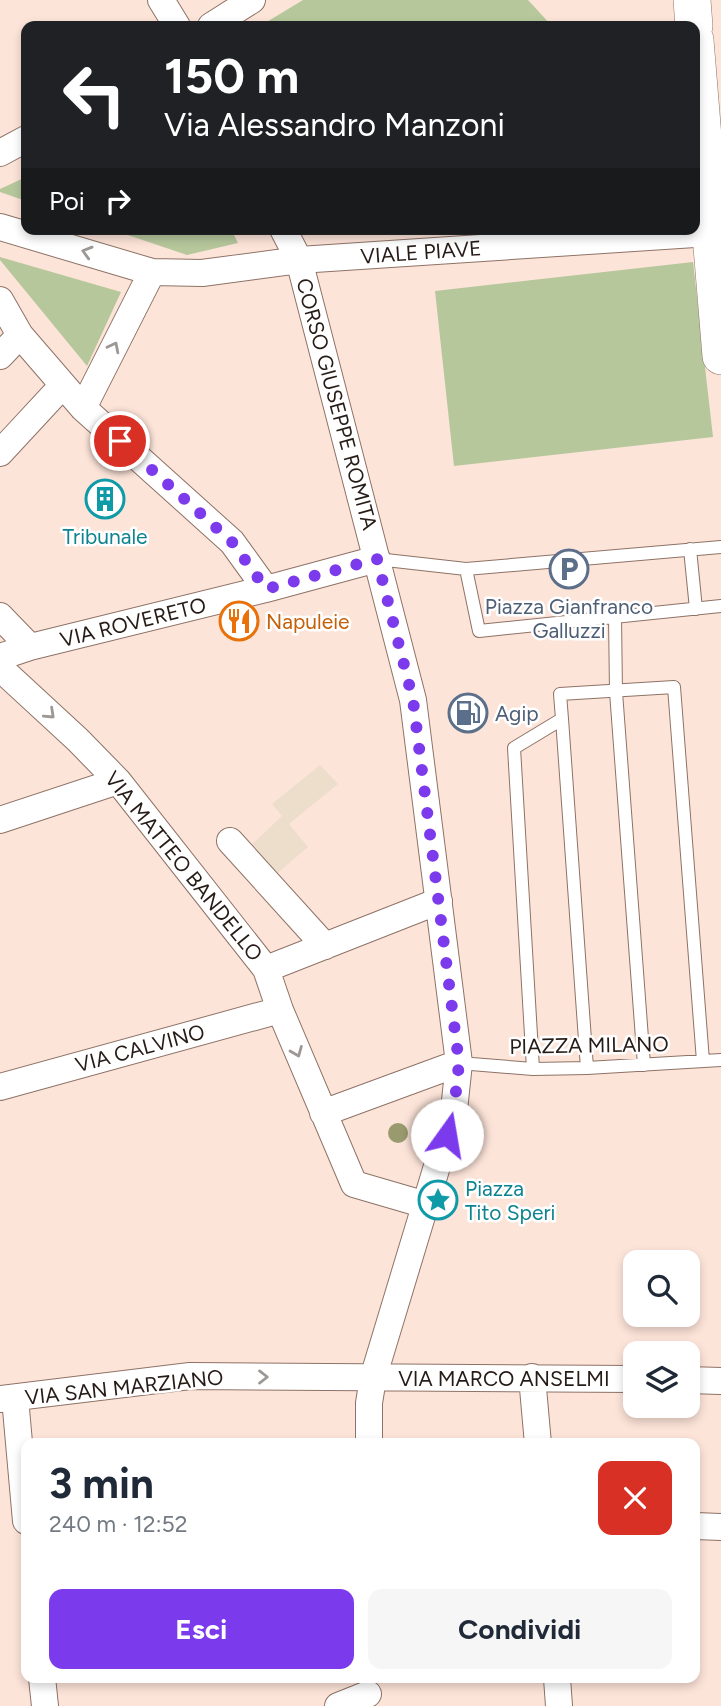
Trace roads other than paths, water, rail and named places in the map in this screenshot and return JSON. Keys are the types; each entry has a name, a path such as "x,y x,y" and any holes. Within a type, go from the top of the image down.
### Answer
{"street":[{"path":"161,0 174,21"},
{"path":"220,21 253,0"},
{"path":"692,0 694,21"},
{"path":"700,84 716,224"},
{"path":"721,86 709,88 721,356"},
{"path":"0,153 21,142"},
{"name":"VIALE PIAVE","path":"0,227 21,233"},
{"name":"VIALE PIAVE","path":"27,235 152,272 202,273 299,260 589,235"},
{"name":"CORSO GIUSEPPE ROMITA","path":"286,235 299,260 413,700 459,1063 454,1110 373,1378 369,1402 369,1438"},
{"path":"83,408 152,272"},
{"path":"0,300 20,335 83,408 232,542 266,589"},
{"path":"0,356 20,335"},
{"path":"0,453 63,385"},
{"name":"VIA ROVERETO","path":"0,657 30,647 377,559"},
{"path":"0,617 30,647"},
{"name":"VIA MATTEO BANDELLO","path":"0,668 118,780 266,968 280,1010 354,1184 426,1205"},
{"path":"0,820 118,780"},
{"path":"230,841 325,946"},
{"path":"266,968 439,901"},
{"name":"VIA CALVINO","path":"0,1087 280,1010"},
{"path":"323,1113 459,1063"},
{"name":"VIA SAN MARZIANO","path":"8,1398 190,1376 373,1378"},
{"path":"532,1377 537,1438"},
{"name":"VIA MARCO ANSELMI","path":"373,1378 623,1379"},
{"path":"700,1380 721,1381"},
{"path":"8,1398 21,1487"},
{"path":"700,1526 721,1527"},
{"path":"43,1683 45,1706"},
{"path":"557,1683 559,1706"},
{"path":"338,1706 368,1693"}],"lane":[{"path":"377,559 466,569 721,547"},
{"path":"690,549 696,608"},
{"path":"466,569 479,631 721,606"},
{"path":"615,617 616,692 644,1065"},
{"path":"587,1068 560,694 674,687 703,1061"},
{"path":"533,1069 514,748 562,719"},
{"name":"PIAZZA MILANO","path":"459,1063 533,1069 721,1060"}],"place":[{"name":"Tribunale","path":"105,499"},
{"name":"Piazza Gianfranco Galluzzi","path":"569,569"},
{"name":"Napuleie","path":"239,621"},
{"name":"Agip","path":"468,713"},
{"name":"Piazza Tito Speri","path":"438,1200"}]}
